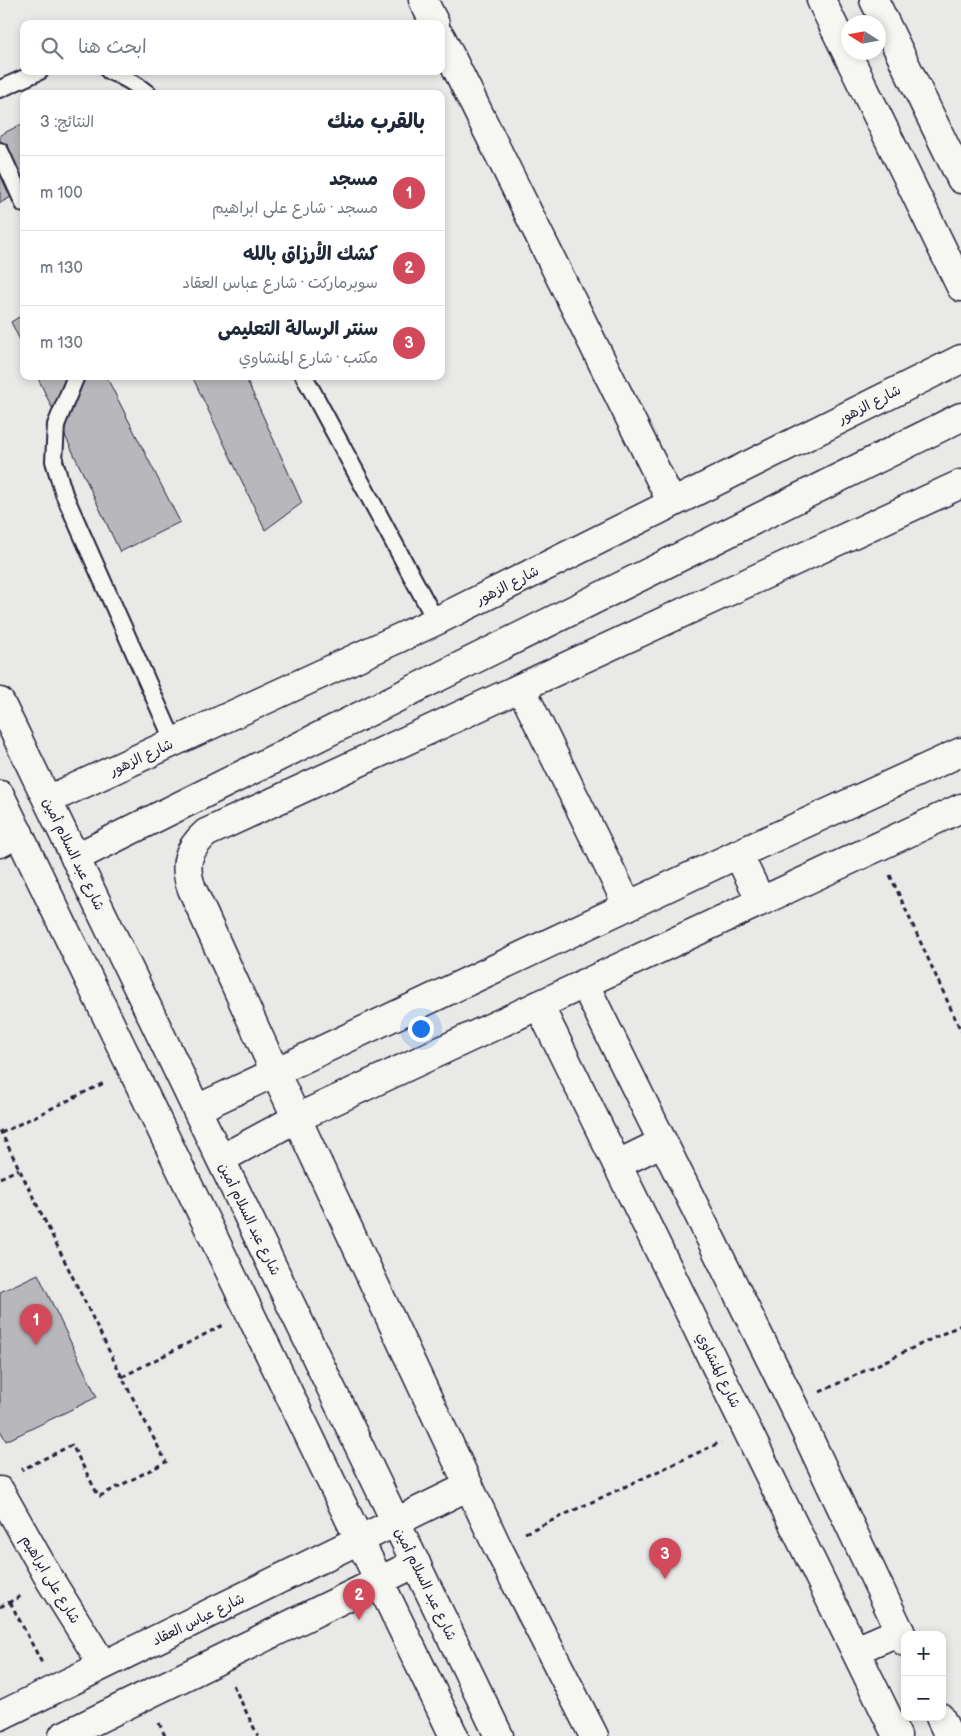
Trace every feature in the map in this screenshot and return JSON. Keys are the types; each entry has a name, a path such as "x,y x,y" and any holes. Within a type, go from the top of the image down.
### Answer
{"street":[{"path":"423,0 433,20"},
{"path":"821,0 961,287"},
{"path":"874,0 961,179"},
{"path":"445,45 672,503"},
{"name":"شارع الزهور","path":"48,800 436,621 961,359"},
{"path":"76,858 961,417"},
{"path":"594,1736 497,1546 275,1072 188,877 187,865 190,852 206,833 961,484"},
{"path":"521,688 628,906"},
{"name":"شارع عبد السلام أمين","path":"0,702 499,1736"},
{"path":"197,1109 738,854 961,752"},
{"path":"0,795 9,838 132,1069 454,1736"},
{"path":"221,1159 297,1118 961,808"},
{"path":"738,854 761,901"},
{"path":"584,984 788,1396 901,1635"},
{"name":"شارع المنشاوي","path":"539,1005 897,1736"},
{"path":"618,1164 663,1142"},
{"name":"شارع عباس العقاد","path":"0,1716 469,1486"},
{"name":"شارع على ابراهيم","path":"0,1491 50,1580 103,1665"},
{"path":"63,1736 416,1563"},
{"path":"856,1650 901,1637"},
{"path":"942,1721 949,1736"}],"lane":[{"path":"0,90 32,75"},
{"path":"119,75 144,90"},
{"path":"0,151 20,195"},
{"path":"74,380 56,425 54,461 64,494 174,742"},
{"path":"306,380 436,621"}],"path":[{"path":"878,847 961,1031"},
{"path":"18,1471 72,1445 100,1496 165,1464 166,1461 122,1377 1,1132 132,1069"},
{"path":"0,1178 19,1169"},
{"path":"122,1377 249,1311"},
{"path":"10,1602 55,1688"},
{"path":"220,1659 258,1736"}],"building":[{"path":"20,125 20,192 0,203 0,135"},
{"path":"20,316 20,340 11,322"},
{"path":"39,380 108,380 180,522 120,552"},
{"path":"194,380 247,380 302,503 265,530"},
{"path":"38,1274 97,1397 6,1441 0,1430 0,1292"}],"place":[{"name":"مسجد","path":"36,1345"},
{"name":"سنتر الرسالة التعليمى","path":"665,1579"},
{"name":"كشك الأرزاق بالله","path":"359,1620"}]}
